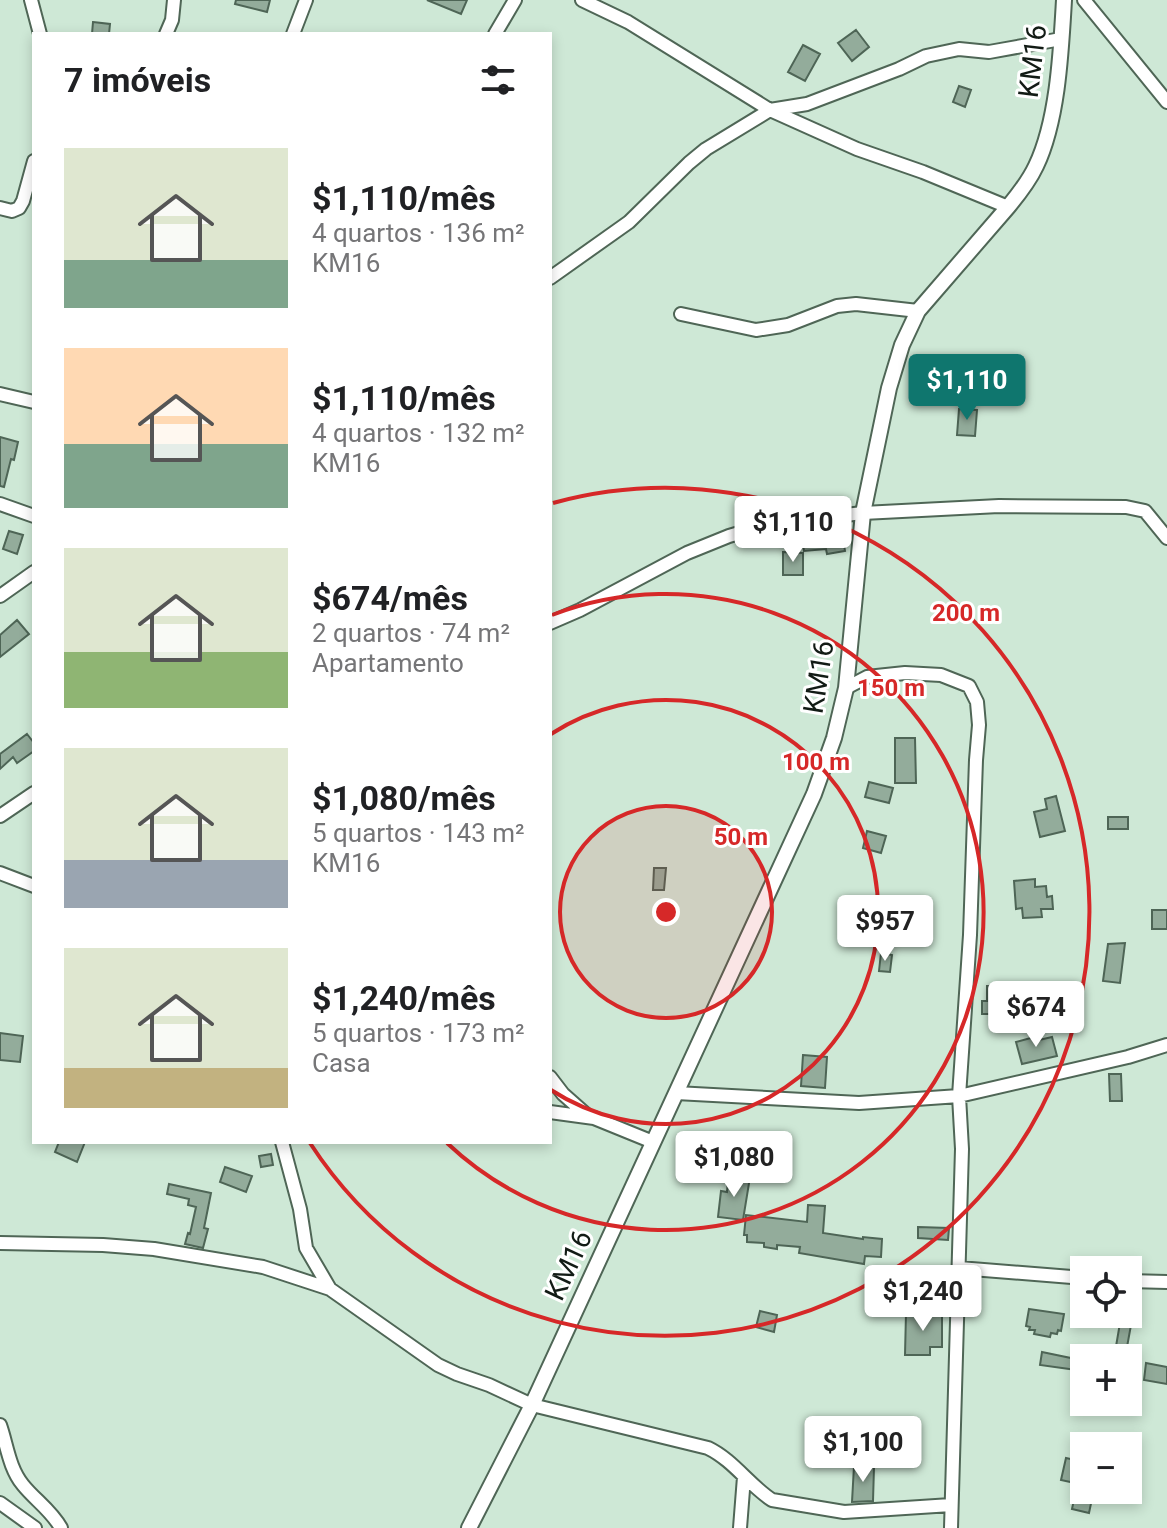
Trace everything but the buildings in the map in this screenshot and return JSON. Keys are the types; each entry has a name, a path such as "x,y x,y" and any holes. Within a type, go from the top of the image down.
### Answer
{"street":[{"path":"31,0 39,32"},
{"path":"167,32 172,20 174,0"},
{"path":"294,32 306,0"},
{"path":"496,32 515,0"},
{"path":"582,0 628,22 770,110 857,149 1008,207"},
{"name":"KM16","path":"469,1528 532,1405 814,794 834,738 846,688 863,513 889,388 902,345 918,311 1008,207 1036,167 1055,101 1064,0"},
{"path":"1084,0 1167,102"},
{"path":"552,277 629,222 706,149 770,110 807,104 926,56 959,49 989,52 1061,39"},
{"path":"0,208 12,211 19,208 32,168"},
{"path":"681,314 756,330 788,325 837,306 856,304 918,311"},
{"path":"0,394 32,402"},
{"path":"0,504 32,515"},
{"path":"552,622 687,553 773,523 863,513 999,506 1126,507 1145,511 1167,538"},
{"path":"0,596 31,580"},
{"path":"846,688 867,677 905,673 941,675 969,686 977,702 979,725 970,935 959,1096 962,1149 951,1528"},
{"path":"0,816 32,794"},
{"path":"0,873 32,885"},
{"path":"676,1093 859,1103 959,1096 1112,1061 1167,1045"},
{"path":"552,1080 589,1117"},
{"path":"552,1112 589,1117 653,1142"},
{"path":"283,1144 300,1209 306,1248 330,1289"},
{"path":"0,1243 154,1249 263,1267 330,1289 438,1365 532,1405 717,1452 772,1500 857,1512 951,1505"},
{"path":"959,1268 1070,1277"},
{"path":"1142,1281 1167,1282"},
{"path":"0,1425 13,1470 23,1486 61,1528"},
{"path":"740,1528 744,1477"},
{"path":"0,1503 35,1528"}]}
